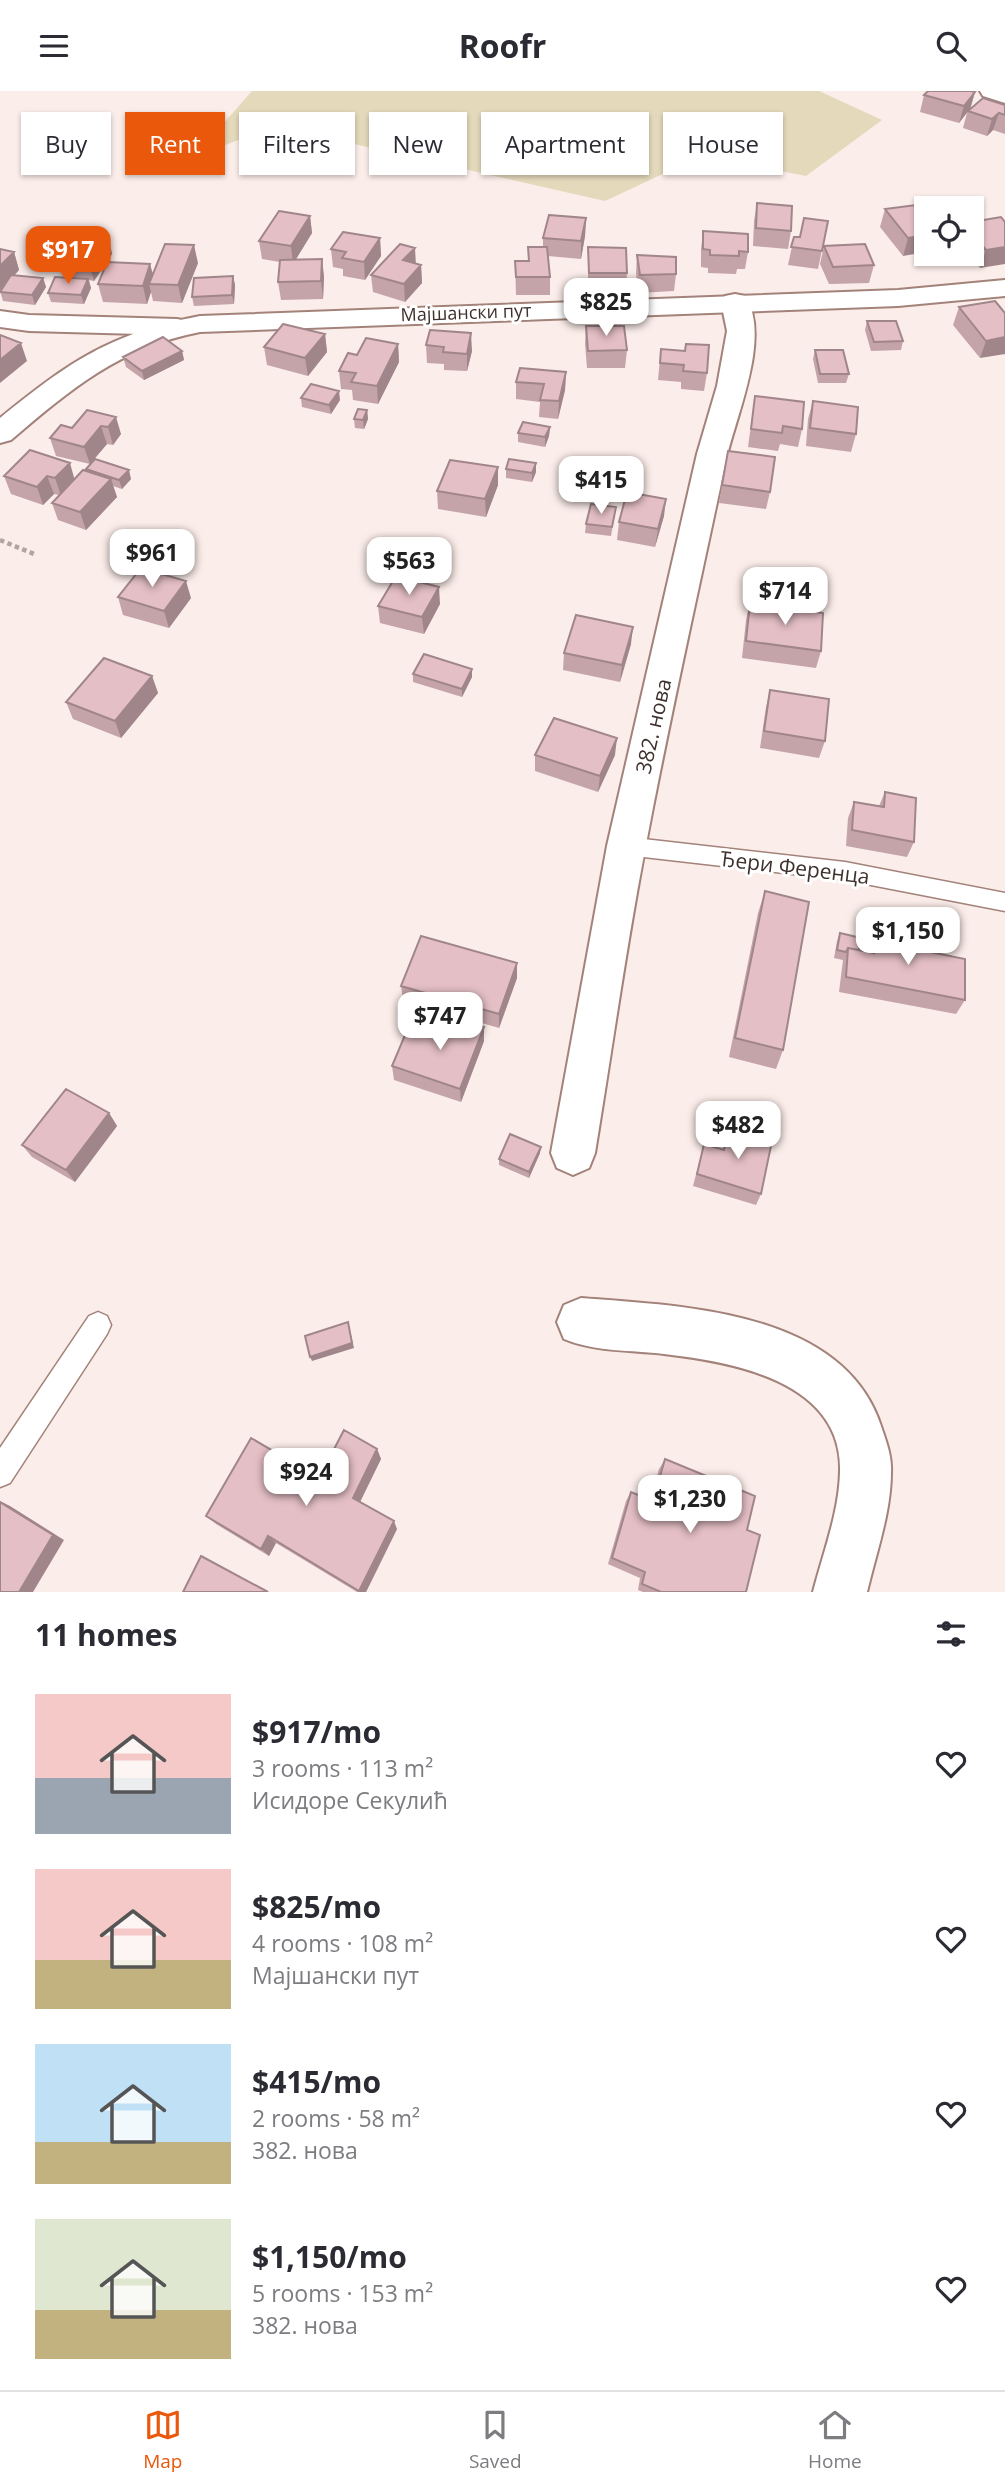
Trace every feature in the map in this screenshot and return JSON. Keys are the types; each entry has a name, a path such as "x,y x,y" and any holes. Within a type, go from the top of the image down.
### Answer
{"street":[{"path":"991,91 1005,96"},
{"name":"Мајшански пут","path":"0,433 104,352 151,333 177,327 238,321 898,298 1005,288"},
{"name":"382. нова","path":"573,1153 626,846 712,454 732,386 741,331 734,302"},
{"path":"0,319 29,323 177,327"},
{"path":"581,1322 699,1334 771,1352 793,1359 813,1371 837,1394 854,1421 865,1457 862,1501 840,1592"}],"lane":[{"name":"Ђери Ференца","path":"626,846 845,871 1005,902"},
{"path":"0,1473 98,1325"}],"path":[{"path":"0,540 34,554"}],"shaded area":[{"path":"252,91 819,91 882,120 806,176 783,172 783,112 663,112 663,174 605,201 491,175 649,175 649,112 481,112 481,173 467,170 467,112 369,112 369,147 355,144 355,112 239,112 239,140 225,145 225,122"}],"building":[{"path":"928,91 975,92 964,106 924,95"},
{"path":"983,98 1005,105 1005,115 999,113 992,119 968,111"},
{"path":"757,203 792,206 791,231 756,228"},
{"path":"914,205 914,237 908,238 885,209"},
{"path":"279,211 310,216 291,246 259,241"},
{"path":"549,215 586,218 581,241 543,238"},
{"path":"1001,217 1005,222 1005,247 986,250 984,248 984,220"},
{"path":"804,218 828,221 822,251 791,247 794,237 800,237"},
{"path":"703,231 748,234 748,252 739,251 739,256 710,255 710,250 703,249"},
{"path":"343,232 380,238 364,262 342,258 346,252 331,249"},
{"path":"81,233 108,236 89,263 61,259"},
{"path":"165,244 194,245 178,285 149,284"},
{"path":"400,244 415,248 403,260 421,265 404,284 371,275"},
{"path":"865,244 874,265 833,267 824,246"},
{"path":"528,247 547,247 550,277 516,277 515,261 529,261"},
{"path":"588,247 626,248 627,273 589,273"},
{"path":"0,249 14,252 0,266"},
{"path":"637,255 676,257 676,274 640,275"},
{"path":"322,259 321,281 278,282 280,260"},
{"path":"107,262 150,264 143,286 98,284"},
{"path":"11,275 43,278 32,295 0,292"},
{"path":"233,276 232,295 192,297 194,278"},
{"path":"55,277 88,279 81,295 48,293"},
{"path":"995,301 1005,313 1005,337 986,341 959,307"},
{"path":"867,321 896,321 903,341 874,342"},
{"path":"283,324 325,334 305,358 264,347"},
{"path":"586,326 624,326 627,350 588,351"},
{"path":"430,330 471,333 467,354 443,352 444,347 426,345"},
{"path":"0,335 21,343 0,360"},
{"path":"163,337 182,351 142,371 123,357"},
{"path":"366,338 398,344 377,386 351,382 356,373 339,371 348,353 357,355"},
{"path":"686,344 709,345 707,373 683,371 684,365 660,363 661,349 685,351"},
{"path":"815,350 843,350 849,374 820,374"},
{"path":"520,368 566,372 559,401 540,400 544,384 516,382"},
{"path":"311,384 339,391 329,405 301,398"},
{"path":"755,396 804,402 802,429 783,426 782,433 751,429"},
{"path":"813,401 858,407 856,434 810,428"},
{"path":"358,409 367,410 363,420 354,419"},
{"path":"87,410 116,417 108,427 101,426 84,447 50,438 61,425 72,428"},
{"path":"523,422 550,427 545,437 518,433"},
{"path":"30,450 70,463 55,478 47,476 37,487 4,476"},
{"path":"728,451 775,457 770,492 722,485"},
{"path":"95,459 129,470 119,480 86,469"},
{"path":"509,459 536,463 532,473 506,469"},
{"path":"450,460 498,467 485,499 437,491"},
{"path":"83,470 111,479 80,512 52,503"},
{"path":"627,492 666,499 658,529 619,522"},
{"path":"591,504 616,507 612,527 586,524"},
{"path":"141,568 186,581 164,611 118,597"},
{"path":"396,576 439,587 422,617 378,606"},
{"path":"750,603 823,613 821,651 746,641"},
{"path":"576,615 633,627 622,665 564,653"},
{"path":"424,654 472,669 462,689 413,674"},
{"path":"104,658 152,676 115,721 66,702"},
{"path":"770,690 829,699 825,741 764,731"},
{"path":"554,718 617,738 600,776 535,755"},
{"path":"885,792 916,798 914,842 852,830 854,802 884,807"},
{"path":"765,891 809,902 783,1050 735,1038"},
{"path":"875,932 915,939 915,949 965,959 965,1000 846,977 848,948 874,953"},
{"path":"840,933 861,938 859,950 837,950"},
{"path":"421,936 517,963 499,1014 401,986"},
{"path":"442,1015 484,1027 460,1089 392,1066 408,1028 434,1036"},
{"path":"66,1089 109,1113 66,1170 22,1145"},
{"path":"729,1129 772,1141 761,1194 697,1174 704,1144 724,1150"},
{"path":"510,1134 541,1147 529,1172 499,1159"},
{"path":"348,1322 352,1343 310,1357 305,1336"},
{"path":"344,1430 377,1449 353,1498 394,1521 359,1591 268,1536 261,1549 206,1516 251,1438 319,1478"},
{"path":"665,1459 755,1496 747,1530 760,1535 746,1592 661,1592 642,1584 645,1572 612,1558 631,1492 653,1501"},
{"path":"0,1502 53,1535 19,1592 0,1592"},
{"path":"201,1556 268,1592 183,1592"}]}
